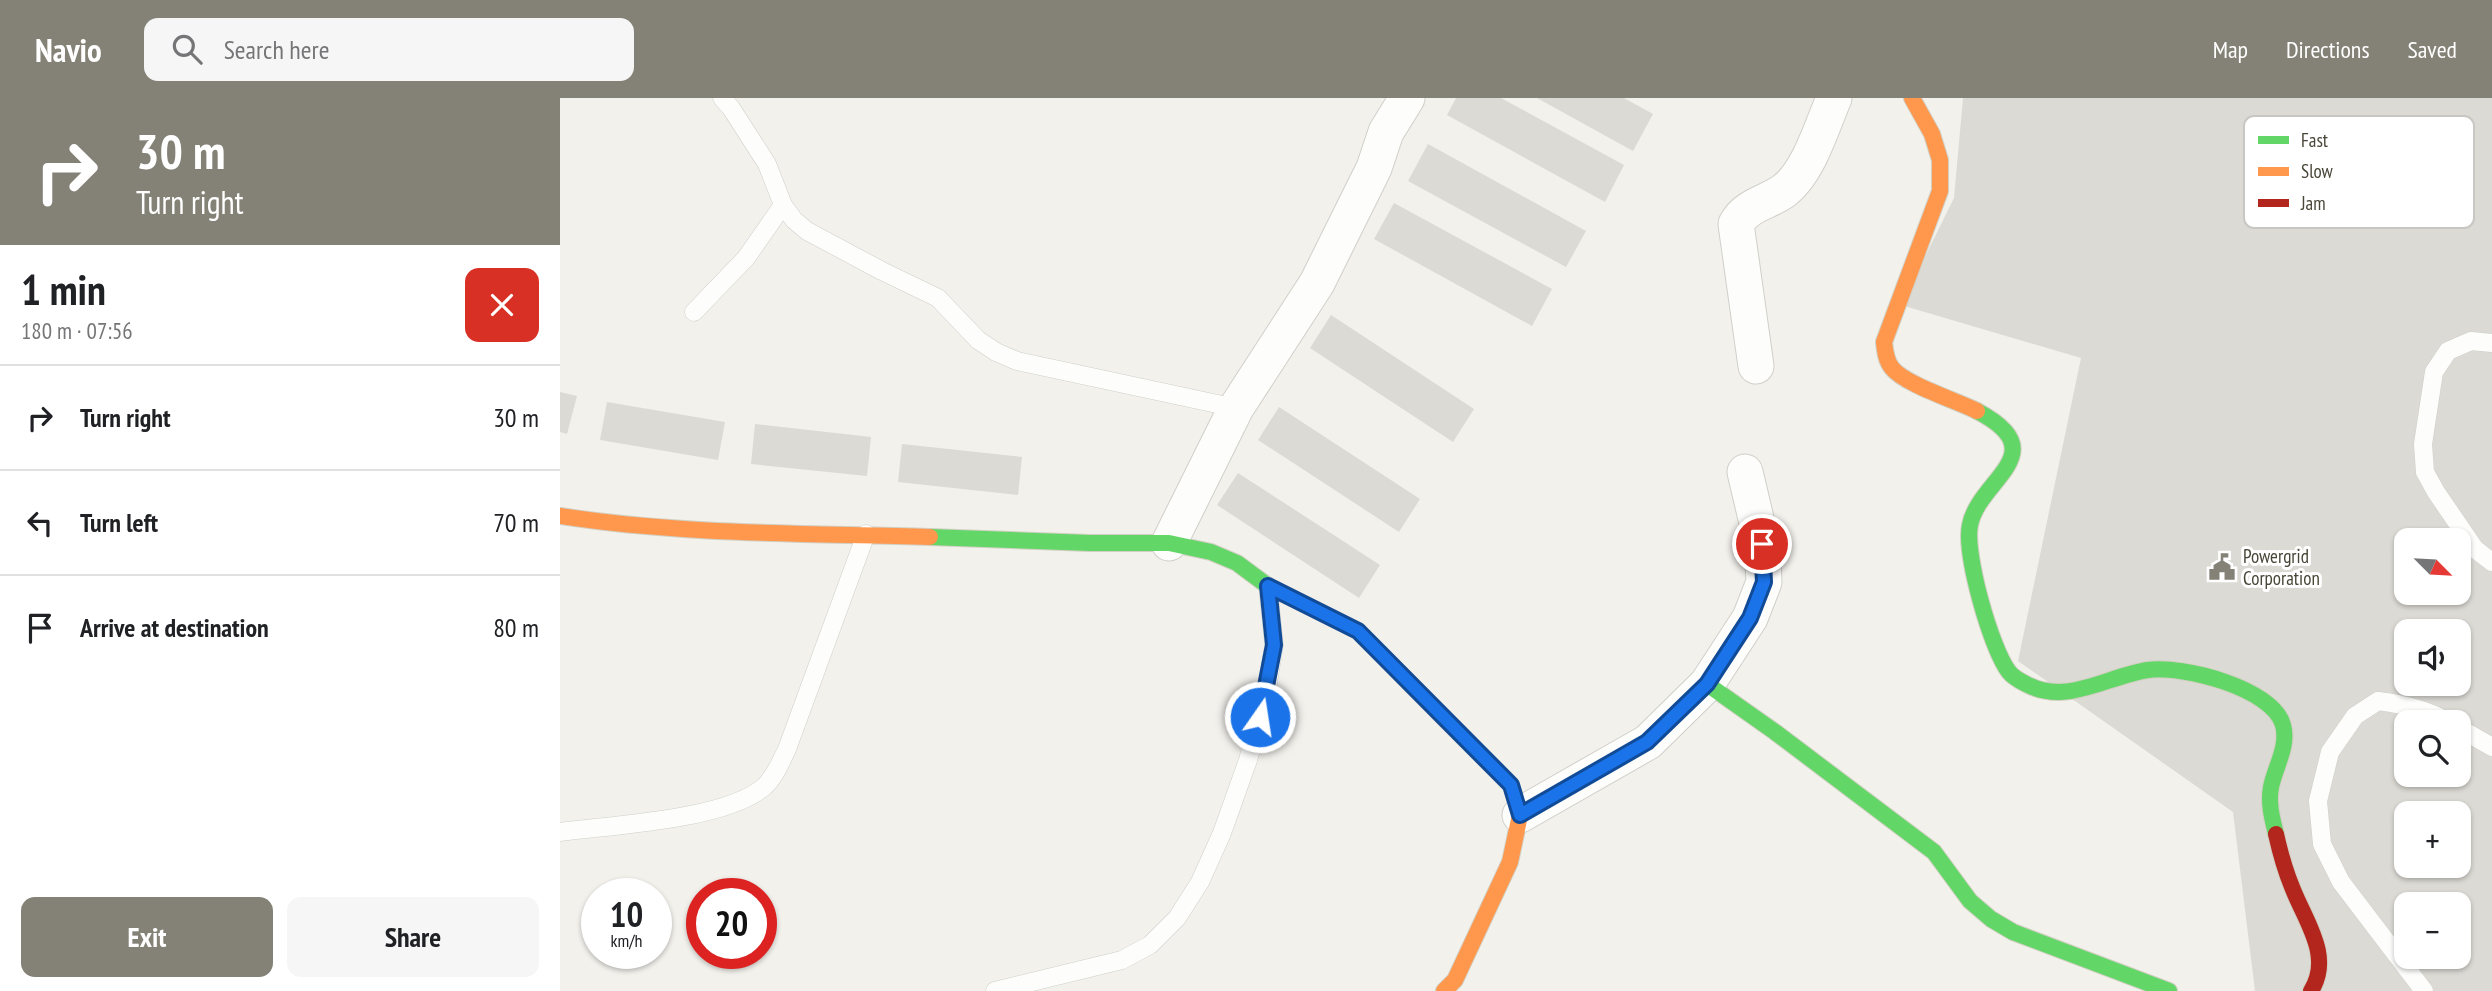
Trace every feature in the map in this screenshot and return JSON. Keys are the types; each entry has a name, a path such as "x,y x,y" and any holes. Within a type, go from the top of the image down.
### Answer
{"street":[{"path":"1169,543 1236,408 1317,283 1374,168 1386,132 1407,98"},
{"path":"1756,366 1736,224 1748,209 1783,191 1796,179 1805,165 1834,98"},
{"path":"1912,98 1932,134 1940,160 1940,191 1884,342 1885,356 1892,370 1901,377 1991,418 2006,430 2012,445 2004,474 1970,521 1969,552 1992,635 2008,671 2024,684 2042,692 2065,693 2151,669 2204,675 2268,702 2279,714 2285,745 2271,790 2271,808 2291,886 2318,947 2320,967 2317,985 2311,991"},
{"path":"1520,815 1647,742 1707,684 1750,618 1764,582 1762,544 1745,472"},
{"path":"560,516 606,523 677,528 1090,543 1169,543 1211,552 1237,563 1268,586 1358,631 1511,785 1520,815 1510,862 1455,980 1444,991"},
{"path":"1707,684 1934,852 1970,901 1991,919 2013,932 2169,991"}],"lane":[{"path":"722,98 767,164 783,205 794,220 807,230 882,271 939,298 978,340 996,352 1017,361 1236,408"},
{"path":"694,312 746,258 783,205"},
{"path":"2492,343 2472,341 2448,351 2434,372 2423,444 2426,472 2435,492 2475,549 2492,562"},
{"path":"560,832 708,813 738,802 764,786 776,772 788,749 866,534"},
{"path":"995,991 1122,960 1150,944 1177,918 1200,882 1222,833 1248,760 1262,708 1274,645 1268,586"},
{"path":"2420,710 2402,704 2378,701 2355,716 2330,752 2318,802 2322,844 2341,882 2424,991"},
{"path":"2471,735 2492,747"}],"building":[{"path":"1456,98 1501,98 1624,165 1605,202 1447,115"},
{"path":"1537,98 1624,98 1653,114 1633,151"},
{"name":"Powergrid Corporation","path":"1963,98 2492,98 2492,991 2255,991 2233,812 2018,661 2081,358 1901,305 1954,198"},
{"path":"1428,144 1586,231 1566,267 1408,181"},
{"path":"1394,203 1552,289 1532,326 1374,239"},
{"path":"1331,315 1474,409 1453,442 1310,348"},
{"path":"560,392 577,396 567,434 560,432"},
{"path":"607,402 725,422 718,460 600,440"},
{"path":"1279,407 1420,499 1399,532 1258,440"},
{"path":"755,424 871,437 867,476 751,464"},
{"path":"902,444 1022,457 1018,495 898,482"},
{"path":"1238,473 1380,565 1359,598 1217,505"}],"traffic: fast":[{"path":"1977,411 2000,426 2011,440 2012,453 2007,466 1976,509 1969,538 1980,600 1994,643 2009,672 2026,684 2057,692 2087,688 2148,670 2182,671 2224,682 2262,700 2276,712 2284,733 2283,749 2270,793 2276,834"},
{"path":"930,537 1169,543 1211,552 1237,563 1268,586 1358,631 1439,713"},
{"path":"1707,684 1934,852 1970,901 1991,919 2013,932 2169,991"}],"traffic: slow":[{"path":"1912,98 1932,134 1940,160 1940,191 1884,342 1885,352 1888,362 1898,374 1977,411"},
{"path":"560,516 698,530 930,537"},
{"path":"1439,713 1511,785 1520,815 1510,862 1455,980 1444,991"}],"traffic: jam":[{"path":"2276,834 2287,874 2310,926 2318,952 2317,978 2311,991"}],"place":[{"name":"Powergrid Corporation","path":"2222,567"}],"route":[{"path":"1260,717 1274,645 1268,586 1358,631 1511,785 1520,815 1647,742 1707,684 1750,618 1764,582 1762,544"}]}
